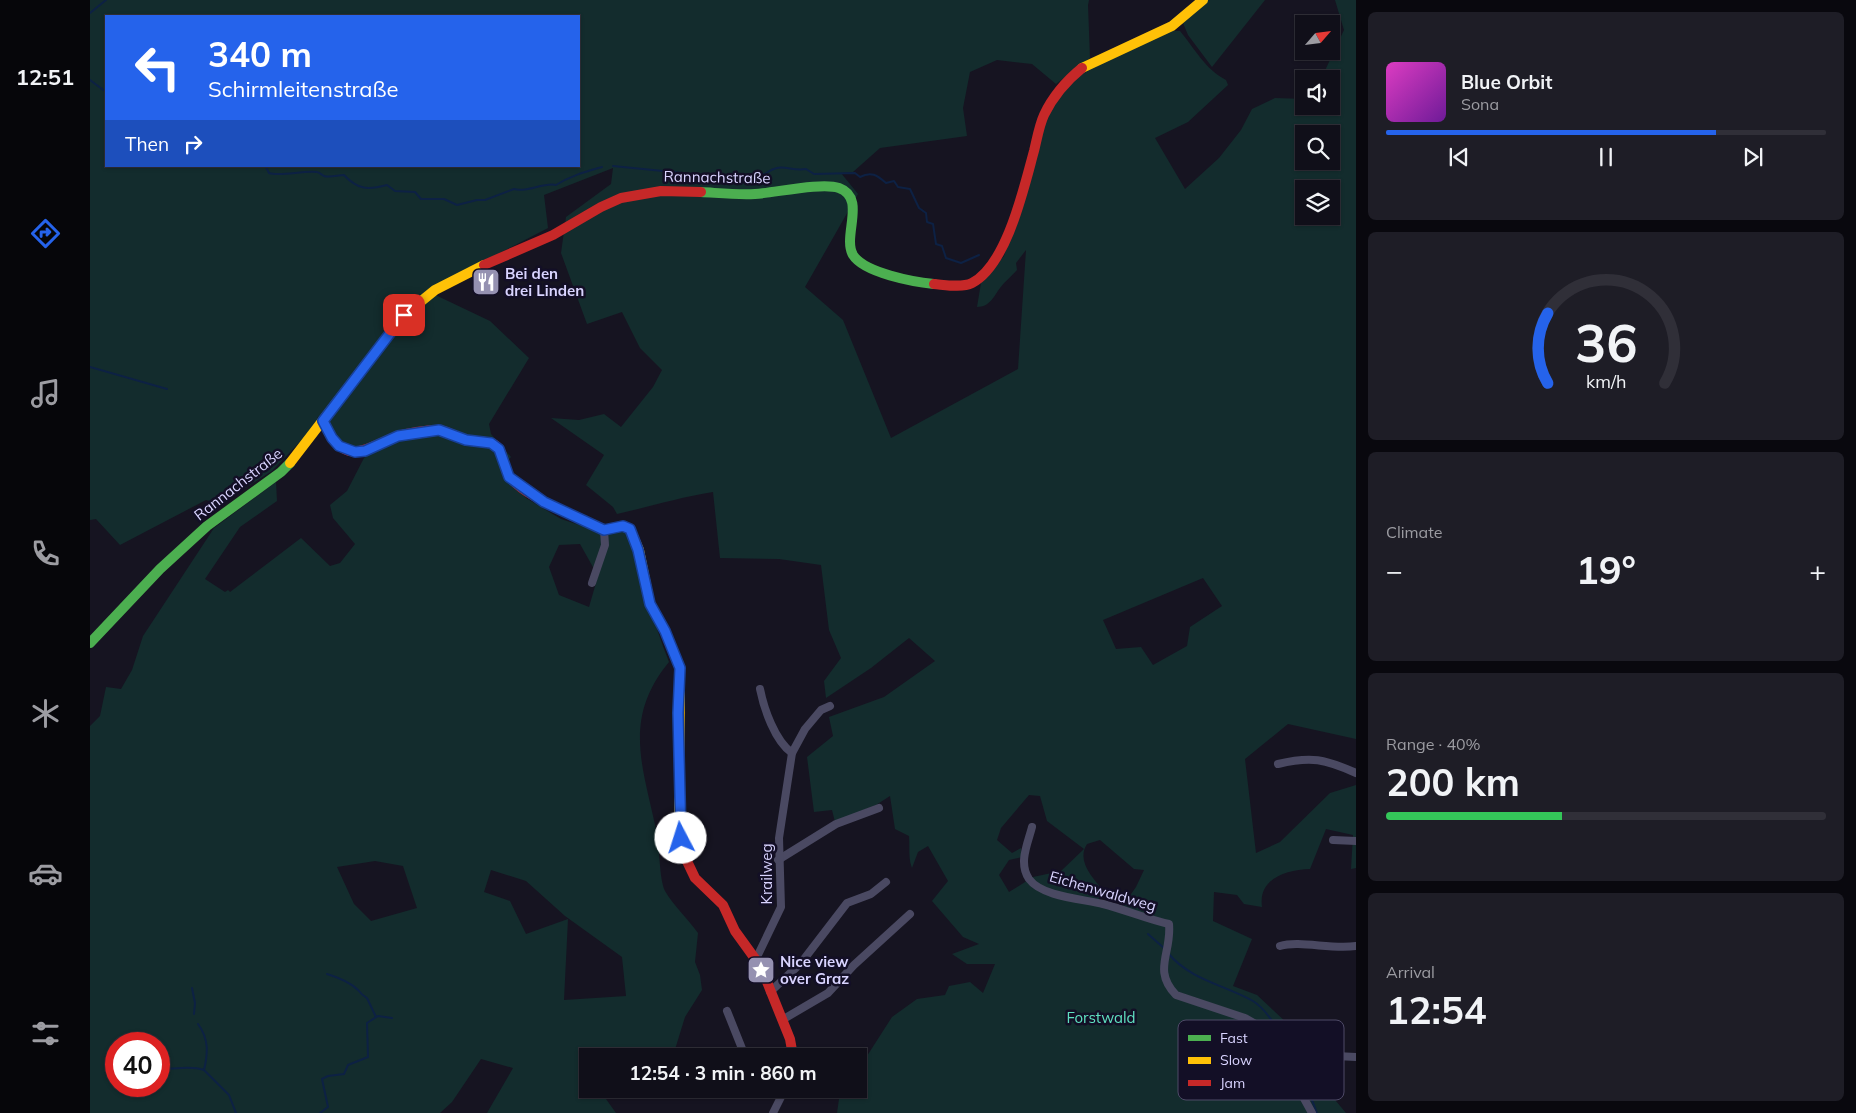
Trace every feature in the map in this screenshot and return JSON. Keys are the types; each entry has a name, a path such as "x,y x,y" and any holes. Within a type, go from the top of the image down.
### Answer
{"street":[{"name":"Rannachstraße","path":"90,643 146,582 180,550 224,513 281,472 304,447 394,328 425,297 555,234 613,201 632,195 689,190 761,194 825,187 838,188 851,200 853,207 850,242 852,252 858,260 868,267 933,283 954,286 974,283 984,276 1005,244 1043,116 1049,102 1065,82 1094,59 1167,30 1203,0"},
{"path":"323,421 332,438 339,446 355,452 365,451 398,436 439,430 466,440 491,443 499,449 509,477 554,508 604,530 623,526 630,529 638,550 650,604 665,631 680,668 679,811 685,857 695,878 723,905 735,932 756,959 790,1039 792,1048"},
{"path":"592,583 606,546 604,530"},
{"path":"760,689 775,730 786,749 792,753"},
{"name":"Krailweg","path":"756,959 781,907 783,895 778,860 779,838 792,753 805,729 821,710 830,706"},
{"path":"1278,764 1301,758 1336,764 1356,773"},
{"path":"778,860 812,836 836,824 879,808"},
{"name":"Eichenwaldweg","path":"1032,827 1024,860 1028,878 1035,885 1058,895 1103,904 1169,924 1163,972 1165,982 1169,988 1176,995 1248,1020"},
{"path":"1333,840 1356,840"},
{"path":"770,992 801,963 847,903 871,894 886,882"},
{"path":"782,1020 828,994 854,965 910,914"},
{"path":"1280,946 1287,944 1321,947 1356,946"},
{"path":"727,1011 742,1048"},
{"path":"773,1113 780,1098"},
{"name":"Eichenwaldweg","path":"1305,1100 1312,1113"}],"green space":[{"name":"Forstwald","path":"90,0 1089,0 1090,58 1056,84 1032,64 997,60 970,72 963,108 967,136 880,148 853,172 841,173 858,194 805,287 843,320 891,438 1018,369 1026,250 1016,263 1017,270 1002,285 991,300 981,307 977,307 981,283 1004,256 1044,119 1063,88 1090,65 1172,31 1180,31 1206,64 1226,80 1228,85 1188,122 1155,138 1185,189 1219,158 1241,130 1252,109 1275,98 1295,99 1295,115 1340,115 1340,70 1325,70 1330,60 1340,60 1340,39 1344,30 1335,0 1356,0 1356,739 1288,724 1245,759 1256,853 1280,842 1330,793 1356,785 1356,868 1351,869 1353,835 1326,829 1310,869 1291,871 1275,878 1264,889 1262,907 1244,904 1237,895 1214,892 1213,921 1252,939 1233,986 1257,995 1284,1020 1178,1020 1178,1100 1335,1100 1346,1113 837,1113 840,1098 867,1098 867,1056 892,1017 917,999 945,995 949,986 970,982 983,993 995,964 967,964 952,954 979,944 963,937 932,901 948,881 928,846 918,852 912,868 909,836 895,829 890,796 876,805 835,822 832,810 814,812 807,757 833,736 829,717 884,697 935,661 909,638 871,668 826,698 824,681 841,658 829,630 821,565 779,559 720,558 713,492 617,514 613,507 586,485 604,455 551,418 579,420 604,414 621,427 653,387 662,370 640,348 622,312 587,324 561,253 566,217 611,184 613,168 544,195 548,228 427,291 490,321 529,358 489,424 491,434 511,457 501,468 526,498 561,519 607,534 627,530 669,662 654,683 645,704 640,745 642,766 657,834 665,891 698,933 695,962 700,975 702,990 685,1017 675,1048 579,1048 579,1098 607,1098 616,1113 487,1113 513,1068 481,1059 452,1102 440,1113 90,1113 90,726 100,716 106,687 121,689 132,670 143,636 214,528 276,482 277,501 240,527 205,579 225,592 228,590 230,592 301,538 330,566 340,563 355,544 333,518 330,505 347,491 364,458 371,452 342,443 323,414 317,418 318,423 272,471 220,504 206,500 120,545 96,519 90,520","holes":["580,544 598,576 589,607 559,595 549,567 559,545","1203,578 1222,606 1190,627 1187,646 1153,665 1141,647 1116,649 1103,620","1029,795 1040,796 1047,821 1084,849 1061,871 1033,877 1009,892 999,875 1009,860 1022,857 1021,848 1012,853 997,840 1001,828","1100,840 1134,869 1144,870 1136,887 1122,907 1098,900 1103,890 1087,869 1083,857 1087,844","375,861 403,866 417,908 371,921 354,904 337,867","491,870 526,881 565,916 622,957 626,996 564,1000 568,919 526,934 510,901 484,892"]},
{"path":"1207,0 1265,0 1212,67 1188,35 1183,23"}],"waterway":[{"path":"90,13 106,0"},
{"path":"90,80 105,91"},
{"path":"613,166 683,173 694,178 765,174 781,167 806,169 814,174 855,173 860,177 867,174 874,175 886,183 894,181 898,187 910,189 919,208 926,213 927,222 933,224 936,244 942,246 946,258 961,263 979,255"},
{"path":"266,167 269,173 274,174 318,172 326,177 344,175 354,184 364,188 387,185 395,191 415,192 421,199 444,199 457,205 485,200 514,189 524,190 551,184 556,185 572,177 602,167"},
{"path":"90,367 167,389"},
{"path":"1148,934 1165,949"},
{"path":"1168,953 1187,970 1197,976 1253,1001 1263,1009 1271,1020"},
{"path":"327,974 344,980 355,987 367,998 376,1017"},
{"path":"192,988 195,1003 194,1014"},
{"path":"320,1113 328,1107 322,1079 328,1076 344,1074 348,1065 368,1057 367,1023 378,1016 392,1018"},
{"path":"198,1024 207,1046 204,1070 229,1095 236,1113"},
{"path":"170,1069 198,1068 204,1070"},
{"path":"1312,1100 1317,1113"}],"traffic: fast":[{"path":"701,192 748,194 821,186 839,188 847,193 853,209 850,238 850,247 853,255 867,267 878,272 934,284"},
{"path":"90,643 160,569 207,526 281,472 290,463"}],"traffic: slow":[{"path":"1082,68 1172,26 1203,0"},
{"path":"290,463 403,316 435,290 484,265"},
{"path":"565,512 604,530 623,526 630,529 639,550 650,604 665,631 680,668 679,811 681,827"}],"traffic: jam":[{"path":"934,284 968,285 984,274 995,260 1004,243 1019,204 1044,115 1060,89 1082,68"},
{"path":"484,265 553,235 601,207 621,198 661,191 701,192"},
{"path":"323,421 331,436 339,445 346,450 354,452 400,436 433,430 445,431 467,440 492,444 501,452 506,471 515,482 535,497 565,512"},
{"path":"681,827 685,857 695,878 723,905 735,931 761,967 790,1039 792,1048"}],"place":[{"name":"Bei den drei Linden","path":"486,282"},
{"name":"Nice view over Graz","path":"761,970"}],"route":[{"path":"404,315 323,421 332,438 339,446 355,452 376,447 398,436 423,431 439,430 466,440 491,443 499,449 509,477 544,502 604,530 623,526 630,529 638,550 650,604 665,631 680,668 681,681 678,713 681,771 679,811 681,838"}]}
